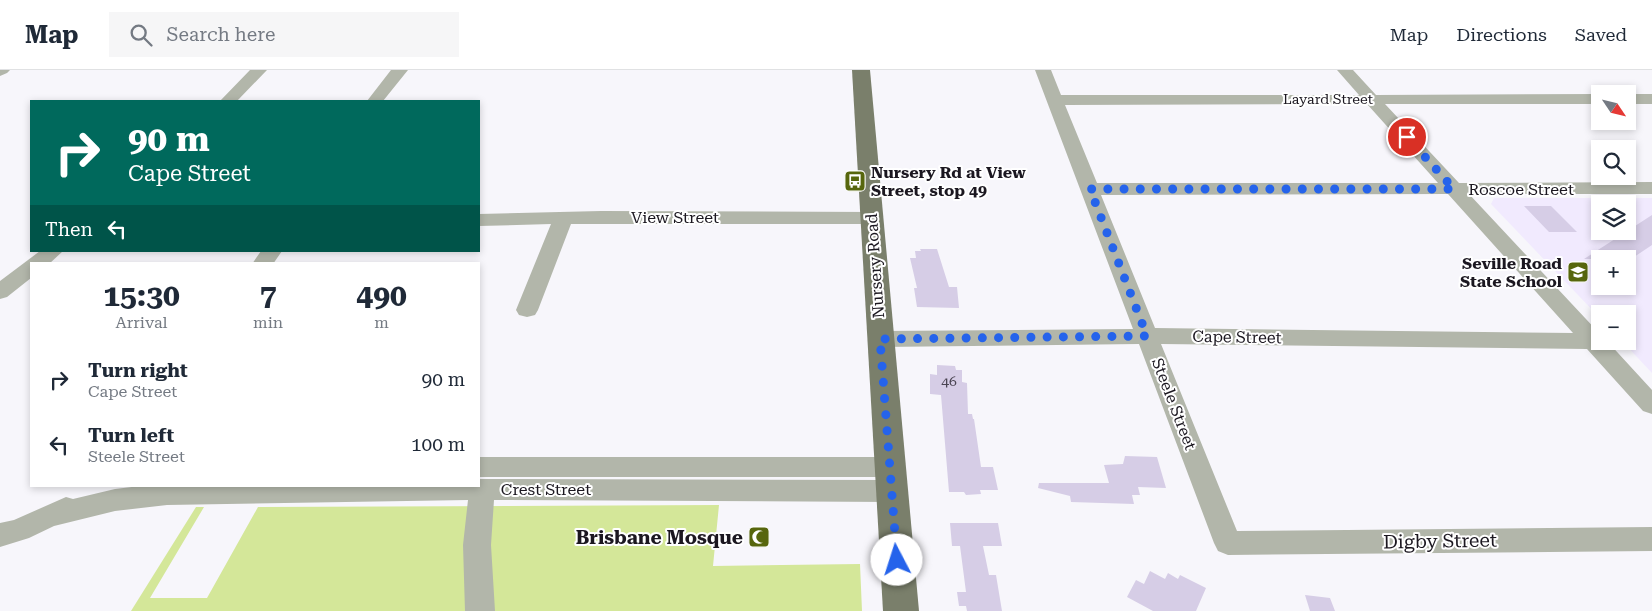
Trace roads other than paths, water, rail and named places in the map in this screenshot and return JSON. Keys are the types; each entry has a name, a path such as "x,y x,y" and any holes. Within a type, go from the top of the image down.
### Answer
{"main road":[{"name":"Nursery Road","path":"861,70 901,611"}],"street":[{"path":"229,100 259,70"},
{"path":"376,100 400,70"},
{"name":"Steele Street","path":"1043,70 1228,544"},
{"path":"1345,70 1591,337"},
{"path":"1636,99 1652,98"},
{"name":"Layard Street","path":"1056,100 1591,99"},
{"name":"Roscoe Street","path":"1090,189 1652,188"},
{"path":"527,310 562,218"},
{"name":"View Street","path":"480,220 562,218 872,218"},
{"path":"38,262 51,252"},
{"path":"264,262 271,252"},
{"path":"0,292 30,269"},
{"name":"Cape Street","path":"880,339 1147,336 1591,340"},
{"path":"1603,350 1652,405"},
{"path":"480,611 477,545 481,478"},
{"name":"Crest Street","path":"481,478 891,479"},
{"name":"Crest Street","path":"0,534 19,530 110,491 167,494 304,487"},
{"name":"Digby Street","path":"1228,544 1652,539"}],"place":[{"name":"Nursery Rd at View Street, stop 49","path":"855,181"},
{"name":"Seville Road State School","path":"1578,272"},
{"name":"Brisbane Mosque","path":"759,537"}]}
